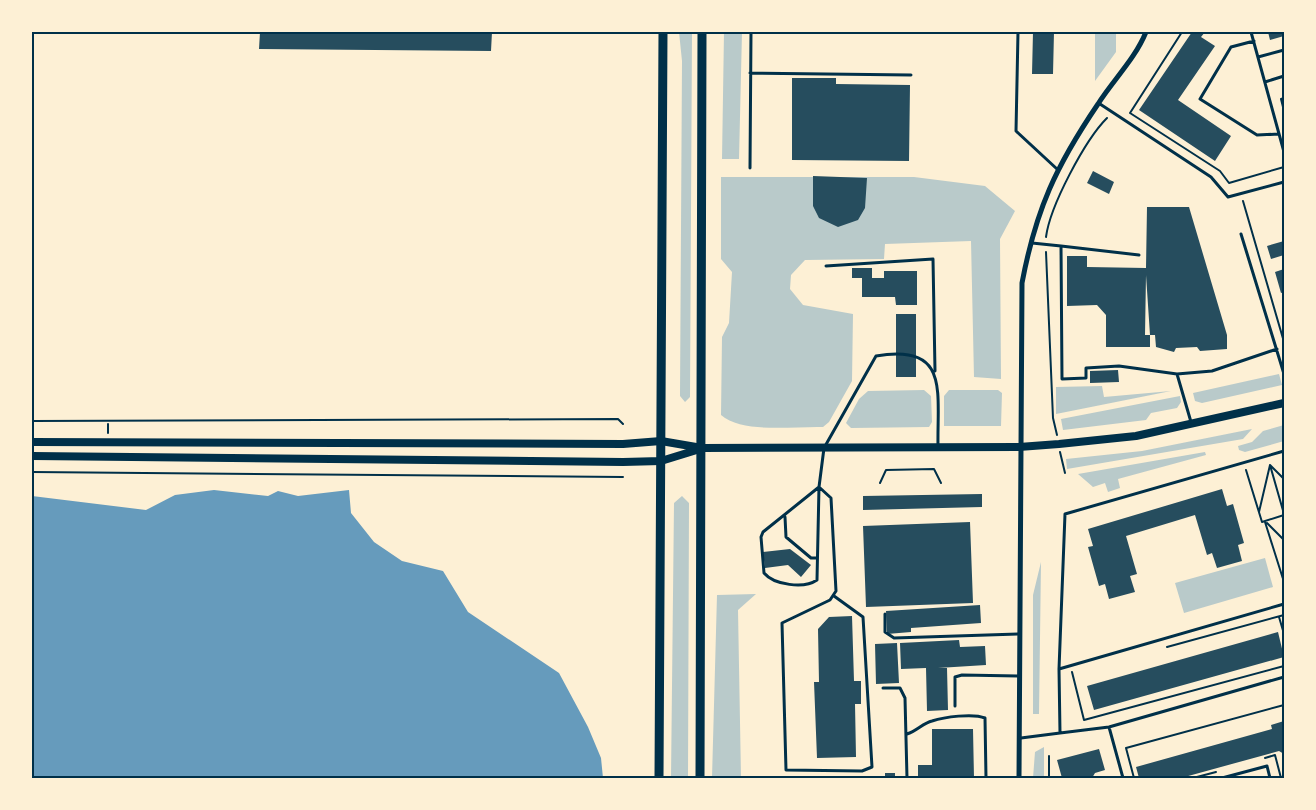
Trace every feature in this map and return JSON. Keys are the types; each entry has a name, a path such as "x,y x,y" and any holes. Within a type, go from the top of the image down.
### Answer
{"main road":[{"path":"659,778 663,32"},
{"path":"700,778 702,32"},
{"path":"32,442 623,444 661,441 702,448 1019,447 1136,436 1284,403"},
{"path":"32,456 661,461 702,448"}],"street":[{"path":"1018,778 1022,284 1039,209 1057,168 1098,103 1139,50 1146,32"}],"lane":[{"path":"750,168 751,32"},
{"path":"1018,32 1016,131 1057,168"},
{"path":"1251,32 1284,152"},
{"path":"1254,42 1231,47 1200,99 1257,135 1280,134"},
{"path":"1258,57 1284,50"},
{"path":"750,73 911,75"},
{"path":"1265,82 1284,76"},
{"path":"1098,103 1210,177 1228,197 1284,182"},
{"path":"1241,234 1284,375"},
{"path":"1030,243 1138,255"},
{"path":"1060,246 1062,379 1086,378 1086,368 1119,366 1177,374 1212,371 1277,349"},
{"path":"826,266 933,259 939,448"},
{"path":"819,487 760,537 764,573 783,584 813,584 817,580 819,487 824,448 876,356 907,353 924,358 935,373"},
{"path":"1177,374 1191,424"},
{"path":"1060,733 1059,669 1065,514 1284,451"},
{"path":"819,487 831,498 834,596"},
{"path":"785,517 786,537 811,558 818,558"},
{"path":"834,596 863,617 872,767 862,771 786,770 782,623 834,596"},
{"path":"1059,669 1284,604"},
{"path":"885,614 885,632 894,638 1019,634"},
{"path":"955,706 955,677 1019,675"},
{"path":"1019,738 1109,726 1284,677"},
{"path":"882,688 900,688 903,693 907,734 907,778"},
{"path":"907,734 918,731 932,721 976,716 985,718 986,778"},
{"path":"1109,726 1124,778"},
{"path":"1222,778 1267,766 1269,778"}],"path":[{"path":"1182,32 1130,113 1220,171 1229,183 1284,167"},
{"path":"1284,98 1281,99 1284,111"},
{"path":"1237,182 1284,342"},
{"path":"32,421 618,419 623,424"},
{"path":"1244,462 1262,522 1265,521 1284,540"},
{"path":"1259,513 1270,465"},
{"path":"1270,465 1284,479"},
{"path":"1265,521 1284,514 1270,465"},
{"path":"880,483 886,470 934,469 941,483"},
{"path":"32,472 622,477"},
{"path":"1265,521 1284,582"},
{"path":"1164,648 1284,615"},
{"path":"1280,617 1284,634"},
{"path":"1082,669 1071,673 1084,720 1284,666"},
{"path":"1134,778 1126,748 1284,705"},
{"path":"1049,756 1049,778"}],"shaded area":[{"path":"679,32 692,32 690,397 685,402 680,396 682,61"},
{"path":"724,32 742,32 739,159 722,159"},
{"path":"1095,32 1116,32 1116,52 1095,81"},
{"path":"721,177 914,177 985,186 1015,211 1000,239 1001,379 974,377 971,241 885,244 884,259 805,260 791,275 790,289 803,305 853,314 852,381 829,422 823,427 769,428 742,425 721,415 722,337 729,323 732,272 721,259"},
{"path":"1279,374 1282,385 1202,403 1195,401 1193,393"},
{"path":"1102,386 1104,397 1171,391 1056,414 1056,387"},
{"path":"924,390 931,396 932,422 929,427 851,428 846,423 859,399 868,391"},
{"path":"949,390 998,390 1002,393 1001,426 944,426 944,396"},
{"path":"1180,396 1181,402 1177,408 1151,413 1146,420 1063,430 1061,419"},
{"path":"1284,425 1284,441 1245,452 1239,450 1238,446 1252,442 1263,431"},
{"path":"1252,429 1243,439 1067,469 1066,459 1142,451"},
{"path":"1205,452 1206,455 1118,479 1120,488 1108,492 1105,483 1093,487 1078,474"},
{"path":"682,496 689,503 688,778 671,778 674,503"},
{"path":"1265,558 1273,587 1184,613 1175,583"},
{"path":"1041,562 1039,714 1033,714 1033,595"},
{"path":"756,594 738,610 741,778 712,778 717,595"},
{"path":"1044,747 1044,778 1033,778 1035,752"}],"water":[{"path":"214,490 268,496 278,491 298,496 349,490 351,513 374,542 402,561 443,571 468,612 559,673 588,727 601,758 603,778 32,778 32,496 146,510 175,495"}],"building":[{"path":"260,32 492,32 491,51 259,49"},
{"path":"1033,32 1054,32 1053,74 1032,74"},
{"path":"1192,32 1205,32 1201,37 1215,46 1178,100 1231,136 1215,161 1139,110"},
{"path":"1268,32 1284,32 1284,36 1270,40"},
{"path":"792,78 836,78 836,84 910,85 909,161 792,160"},
{"path":"1093,171 1114,182 1109,194 1087,183"},
{"path":"813,176 867,178 865,208 858,220 838,227 819,218 813,206"},
{"path":"1147,207 1189,207 1227,335 1227,349 1200,351 1197,347 1176,348 1174,352 1156,347 1155,335 1150,335 1150,347 1106,347 1106,315 1097,305 1067,306 1067,256 1087,256 1087,267 1146,268","holes":["1146,275 1150,335 1145,335"]},
{"path":"1284,241 1284,255 1271,259 1267,246"},
{"path":"852,268 872,268 872,278 884,278 884,271 917,271 917,305 896,305 895,297 862,297 862,278 852,278"},
{"path":"1284,269 1284,292 1281,293 1275,272"},
{"path":"896,314 916,314 916,377 896,377"},
{"path":"1118,370 1119,382 1090,383 1090,371"},
{"path":"1222,489 1227,506 1233,504 1244,543 1238,545 1242,561 1217,568 1212,553 1207,555 1195,515 1126,536 1137,574 1130,576 1135,592 1109,599 1105,584 1099,586 1088,547 1093,546 1088,529"},
{"path":"982,494 982,507 863,510 863,496"},
{"path":"970,522 973,603 866,607 863,526"},
{"path":"790,549 811,565 801,577 788,565 765,568 763,552"},
{"path":"980,605 981,623 911,628 911,632 887,634 886,611"},
{"path":"852,616 854,681 861,681 861,704 855,704 856,757 817,758 814,682 819,682 818,629 829,617"},
{"path":"1278,632 1284,657 1094,710 1087,686"},
{"path":"959,640 960,647 985,646 986,665 938,668 947,668 948,710 927,711 926,668 901,669 900,643"},
{"path":"897,643 899,683 876,684 875,644"},
{"path":"1284,721 1284,754 1279,751 1181,778 1139,778 1136,767 1272,729 1271,725"},
{"path":"932,729 973,729 974,778 918,778 918,765 932,765"},
{"path":"1099,749 1105,770 1095,773 1092,778 1062,778 1057,760"},
{"path":"885,773 895,773 895,778 885,778"}]}
